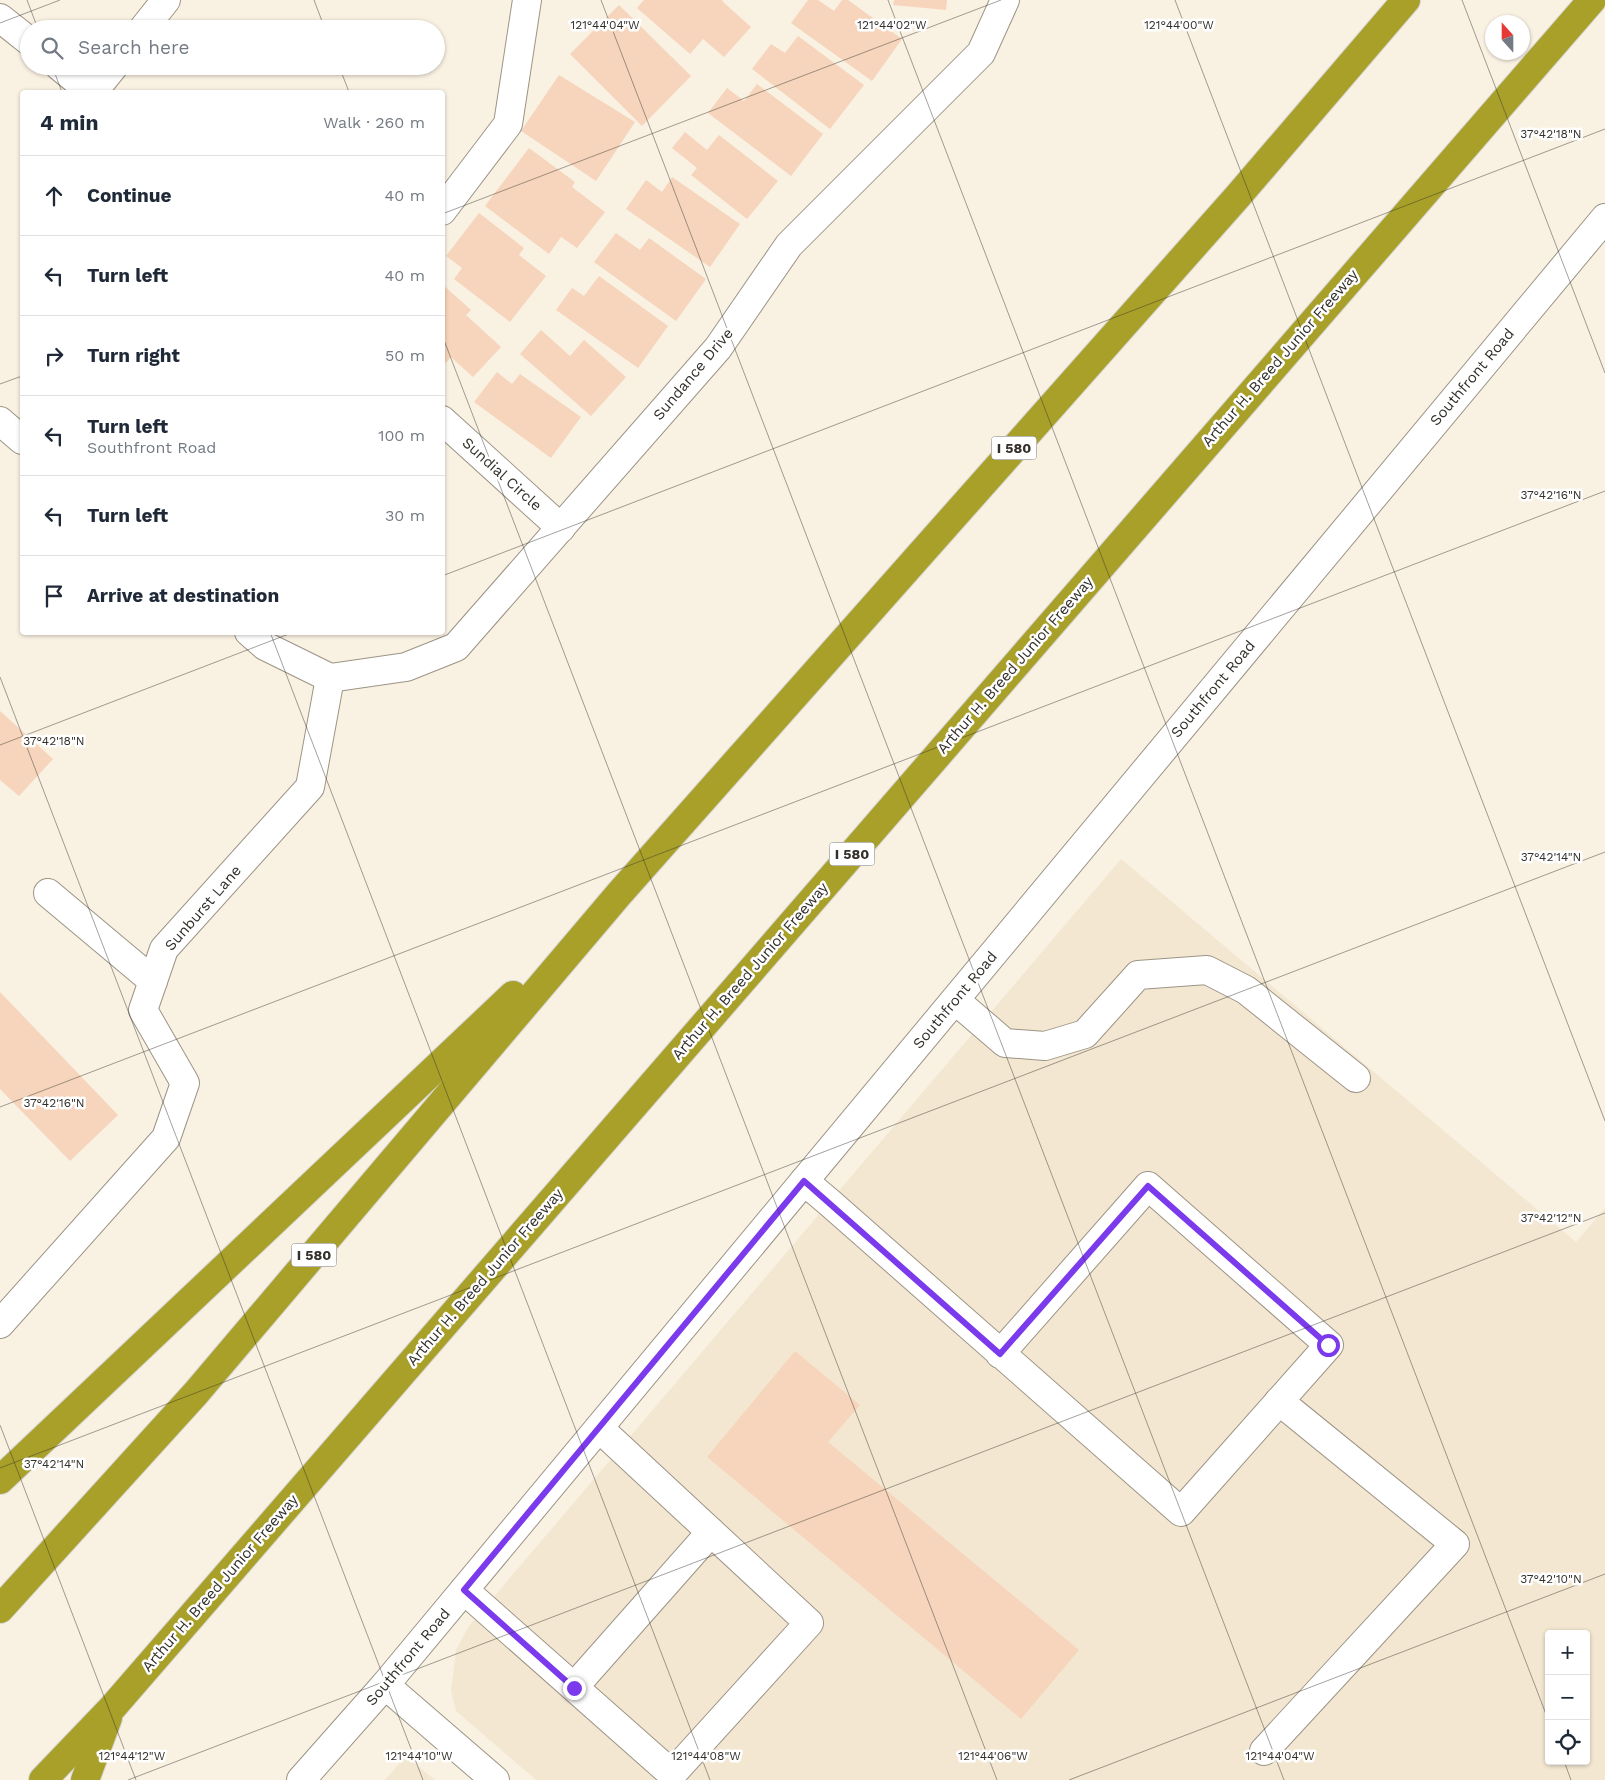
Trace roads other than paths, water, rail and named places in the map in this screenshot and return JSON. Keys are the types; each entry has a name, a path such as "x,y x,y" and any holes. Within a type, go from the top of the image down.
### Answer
{"highway":[{"name":"I 580","path":"0,1609 203,1386 619,894 1238,196 1406,0"},
{"name":"Arthur H. Breed Junior Freeway","path":"43,1780 112,1708 1592,0"},
{"path":"0,1480 271,1227 619,894"},
{"path":"85,1780 112,1708"}],"street":[{"path":"150,20 166,0"},
{"path":"445,207 508,124 528,0"},
{"name":"Sundance Drive","path":"330,678 406,666 456,647 718,348 789,246 981,53 1005,0"},
{"path":"0,18 20,34"},
{"path":"70,75 89,90"},
{"path":"94,90 106,75"},
{"name":"Southfront Road","path":"301,1780 385,1685 1605,218"},
{"path":"0,421 20,438"},
{"name":"Sundial Circle","path":"445,423 561,528"},
{"path":"252,635 265,646 330,678"},
{"name":"Sunburst Lane","path":"0,1324 166,1138 185,1083 143,1010 164,949 310,787 330,678"},
{"path":"48,893 153,980"},
{"path":"955,1000 1005,1043 1045,1046 1085,1034 1138,975 1206,970 1246,990 1356,1078"},
{"path":"804,1181 1000,1354 1181,1512 1328,1345 1148,1186 1000,1354"},
{"path":"1264,1751 1455,1544 1279,1402"},
{"path":"464,1590 672,1774 810,1623 599,1428"},
{"path":"574,1688 711,1532"},
{"path":"385,1685 495,1780"}]}
